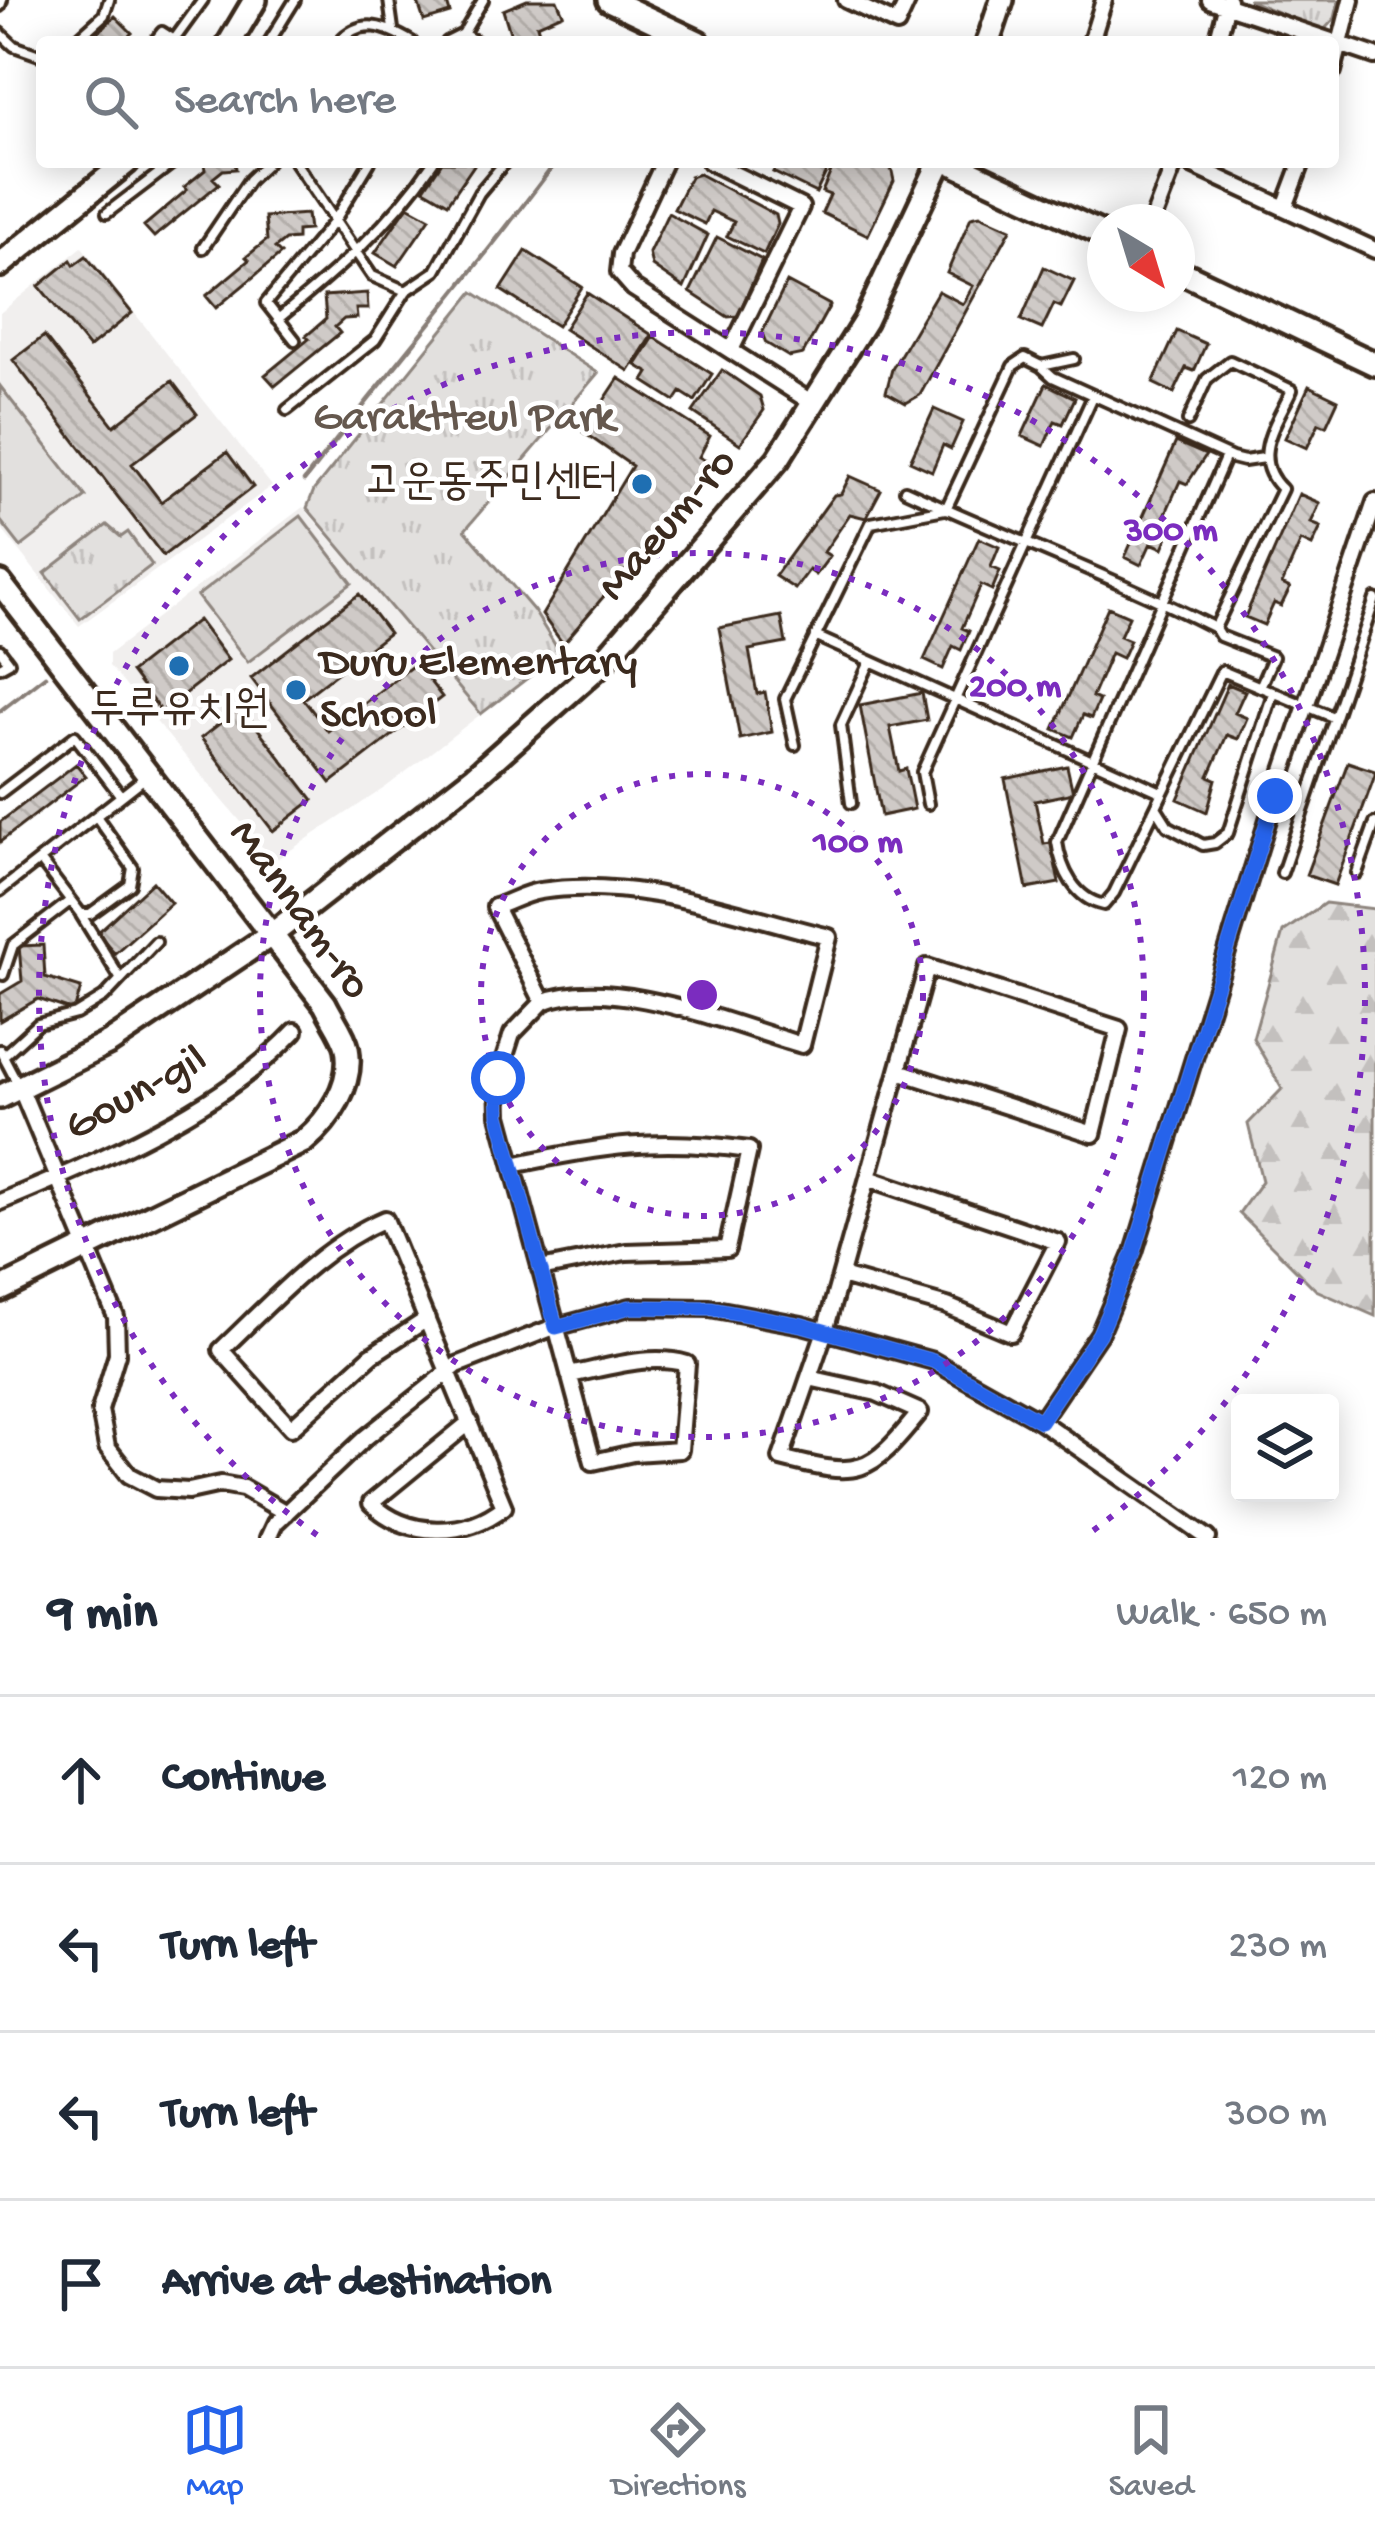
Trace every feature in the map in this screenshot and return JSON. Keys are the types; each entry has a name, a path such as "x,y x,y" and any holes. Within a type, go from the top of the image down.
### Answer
{"street":[{"path":"234,36 255,0"},
{"path":"609,0 685,36"},
{"path":"846,0 897,24 908,0"},
{"path":"990,36 1002,0"},
{"path":"1092,36 1104,0"},
{"path":"1210,0 1319,36"},
{"path":"1339,51 1351,0"},
{"path":"1219,36 1228,3"},
{"path":"1341,44 1375,56"},
{"path":"0,265 120,168"},
{"path":"661,168 621,254 619,272 633,288 814,404"},
{"path":"722,168 801,207 731,350"},
{"name":"Maeum-ro","path":"10,1092 109,1043 271,935 475,776 598,666 778,459 865,321 937,168"},
{"path":"963,168 1087,227"},
{"path":"1159,204 1173,168"},
{"path":"1198,168 1375,250"},
{"path":"1285,207 1300,168"},
{"path":"1195,279 1375,364"},
{"path":"1040,1421 1099,1334 1134,1252 1305,708 1375,502"},
{"name":"Mannam-ro","path":"0,583 325,1004 347,1047 345,1075 328,1120 304,1141 0,1290"},
{"path":"544,1002 495,907 536,891 596,887 641,891 829,937 802,1045 597,991 544,1002 512,1034 498,1078 499,1115 592,1462 680,1450 687,1364 673,1360 630,1363 569,1375"},
{"path":"809,1378 877,1393 920,1412 891,1448 859,1471 833,1472 781,1458 825,1331 927,967 1119,1029 1093,1134 898,1071"},
{"name":"Goun-gil","path":"0,1202 58,1179 220,1094 268,1059 295,1031"},
{"path":"10,1092 58,1179 116,1317 117,1354 100,1410 107,1447 129,1475 156,1489 189,1491 221,1484 243,1488 286,1513"},
{"path":"512,1165 607,1144 694,1142 749,1150 727,1250 626,1252 540,1270"},
{"path":"841,1276 946,1306 1011,1333 1058,1242 868,1178"},
{"path":"427,1319 372,1355 291,1427 221,1350 314,1262 359,1230 385,1219 449,1371 470,1422 504,1507 470,1532 419,1536 398,1528 371,1503 470,1422"},
{"path":"268,1538 286,1513 365,1438 449,1371 556,1327 630,1307 710,1308 825,1331 933,1361 1040,1421 1208,1538"}],"lane":[{"path":"81,36 104,15 109,0"},
{"path":"178,36 203,0"},
{"path":"272,36 295,0"},
{"path":"389,0 393,31"},
{"path":"459,36 484,0"},
{"path":"348,36 364,26 402,36"},
{"path":"0,33 14,46 36,54"},
{"path":"463,34 466,36"},
{"path":"107,213 166,168"},
{"path":"203,248 262,168"},
{"path":"299,168 372,276 406,291"},
{"path":"296,340 266,303 335,220 366,168"},
{"path":"278,319 356,255 410,197 429,168"},
{"path":"287,410 375,340 406,291 436,271 479,194 500,168"},
{"path":"946,509 1013,366 1025,358 1052,377 1226,456 1244,461 1264,458"},
{"path":"1041,366 1074,359"},
{"path":"1188,422 1207,380 1230,361 1292,390 1267,441 1264,458 1271,479 1282,489 1215,628"},
{"path":"928,804 922,772 1093,396"},
{"path":"1226,456 1057,842 1059,860 1080,895 1104,905 1222,670 1333,717"},
{"path":"904,490 1164,602 1220,635 1273,657 1259,687"},
{"path":"795,746 785,699 871,523 946,509"},
{"path":"1282,873 1375,599"},
{"path":"815,636 1161,792"},
{"path":"0,650 10,662 0,667"},
{"path":"851,803 841,725 870,662"},
{"path":"1155,805 1168,826 1203,845 1228,833 1274,693"},
{"path":"0,793 75,736 121,796"},
{"path":"0,892 148,776"},
{"path":"81,914 90,914 130,885 134,873 96,816"},
{"path":"1357,873 1375,823"},
{"path":"40,860 81,914 120,978"},
{"path":"3,975 13,945 70,901"},
{"path":"10,1092 1,1052 38,1024 76,1014 104,997 156,943"}],"shaded area":[{"path":"82,247 272,486 79,626 0,527 0,313"},
{"name":"Duru Elementary School","path":"303,507 481,714 386,787 274,861 109,666 109,654"}],"green space":[{"path":"1248,0 1339,0 1335,18 1323,31"},
{"name":"Garaktteul Park","path":"473,292 598,373 465,530 534,611 560,653 481,714 307,508 314,490"},
{"path":"0,386 86,497 21,547 0,520"},
{"path":"301,516 352,583 248,662 197,596"},
{"path":"107,525 121,537 128,532 152,565 80,619 45,573"},
{"path":"1325,903 1375,909 1375,1316 1316,1290 1239,1213 1262,1181 1248,1124 1282,1089 1253,1038 1283,932"}],"building":[{"path":"417,0 446,0 450,13 424,21"},
{"path":"527,0 557,0 563,14 537,25 540,36 511,36 503,10"},
{"path":"115,16 132,33 129,36 95,36"},
{"path":"438,168 472,168 448,203 424,189"},
{"path":"775,168 828,168 816,193 773,172"},
{"path":"832,168 891,168 894,181 868,235 822,213 830,195 822,192"},
{"path":"236,169 223,170 213,178 219,184 154,237 144,226 205,170"},
{"path":"699,174 776,215 778,224 764,254 727,236 734,222 711,211 705,224 674,209 690,177"},
{"path":"408,206 430,218 397,266 375,253"},
{"path":"668,213 708,235 684,288 652,266 649,253"},
{"path":"307,214 309,230 297,231 297,239 285,240 275,248 281,254 216,308 206,296 267,240 265,217"},
{"path":"980,215 1011,229 920,395 906,403 886,392 892,369 938,291 963,304 973,286 947,273 971,217"},
{"path":"717,237 762,260 738,316 728,317 690,292"},
{"path":"526,251 582,287 557,326 501,290"},
{"path":"86,256 132,313 89,348 39,286 71,260 74,265"},
{"path":"1044,267 1074,281 1061,307 1054,304 1042,329 1021,320"},
{"path":"787,282 830,305 803,354 789,357 766,343 762,333"},
{"path":"367,293 368,309 356,309 357,318 344,319 335,327 340,333 275,386 265,375 326,319 324,296"},
{"path":"587,293 652,335 629,371 564,329"},
{"path":"1177,331 1206,344 1194,371 1186,368 1174,393 1153,383"},
{"path":"44,336 114,426 172,381 197,414 132,464 161,502 227,452 253,487 163,556 13,360"},
{"path":"654,337 712,374 695,401 681,392 675,401 644,381 649,373 636,365"},
{"path":"722,370 760,396 764,410 740,444 693,412"},
{"path":"619,378 710,436 699,457 715,466 563,644 542,615 632,466 583,432"},
{"path":"1046,384 1075,398 1063,424 1055,421 1044,446 1022,436"},
{"path":"1309,386 1338,400 1326,426 1319,423 1307,448 1285,438"},
{"path":"934,409 963,422 951,449 943,445 932,471 910,461"},
{"path":"1176,442 1206,455 1187,484 1180,481 1162,522 1172,527 1163,548 1151,543 1141,565 1125,557"},
{"path":"850,476 881,490 866,518 850,514 824,552 830,556 816,575 809,570 795,589 775,576 834,495 841,494"},
{"path":"1299,494 1320,503 1311,523 1321,527 1312,546 1301,541 1282,584 1290,588 1281,606 1274,603 1264,625 1245,617"},
{"path":"979,538 999,547 991,567 1000,571 992,590 981,585 962,628 969,631 961,650 953,646 943,669 924,660"},
{"path":"359,594 389,633 303,699 328,731 416,663 442,697 331,783 251,678"},
{"path":"1108,607 1129,616 1120,636 1130,640 1122,658 1111,653 1092,697 1099,700 1091,718 1083,715 1073,737 1054,729"},
{"path":"781,616 786,643 749,650 757,694 765,692 772,732 740,739 719,628"},
{"name":"두루유치원","path":"198,620 228,660 161,712 131,672"},
{"path":"1228,684 1245,691 1235,713 1247,718 1238,739 1227,735 1209,776 1216,779 1207,812 1178,799"},
{"path":"922,693 927,720 890,727 899,771 906,769 914,809 881,816 860,705"},
{"path":"241,707 313,800 273,831 201,738"},
{"path":"1348,762 1375,771 1375,775 1335,885 1306,875"},
{"path":"76,764 86,776 0,842 0,822"},
{"path":"1067,766 1073,793 1035,801 1059,883 1027,889 1005,779"},
{"path":"153,882 171,903 115,953 97,933"},
{"path":"43,945 45,977 81,988 74,1011 38,999 0,1021 0,994 22,981 19,946"}],"waterway":[{"path":"304,481 551,168"},
{"path":"0,711 45,676"}],"place":[{"name":"고운동주민센터","path":"642,484"},
{"name":"두루유치원","path":"179,666"},
{"name":"Duru Elementary School","path":"296,690"}],"route":[{"path":"498,1078 499,1115 556,1327 630,1307 710,1308 802,1325 933,1361 1040,1421 1099,1334 1134,1252 1275,796"}]}
